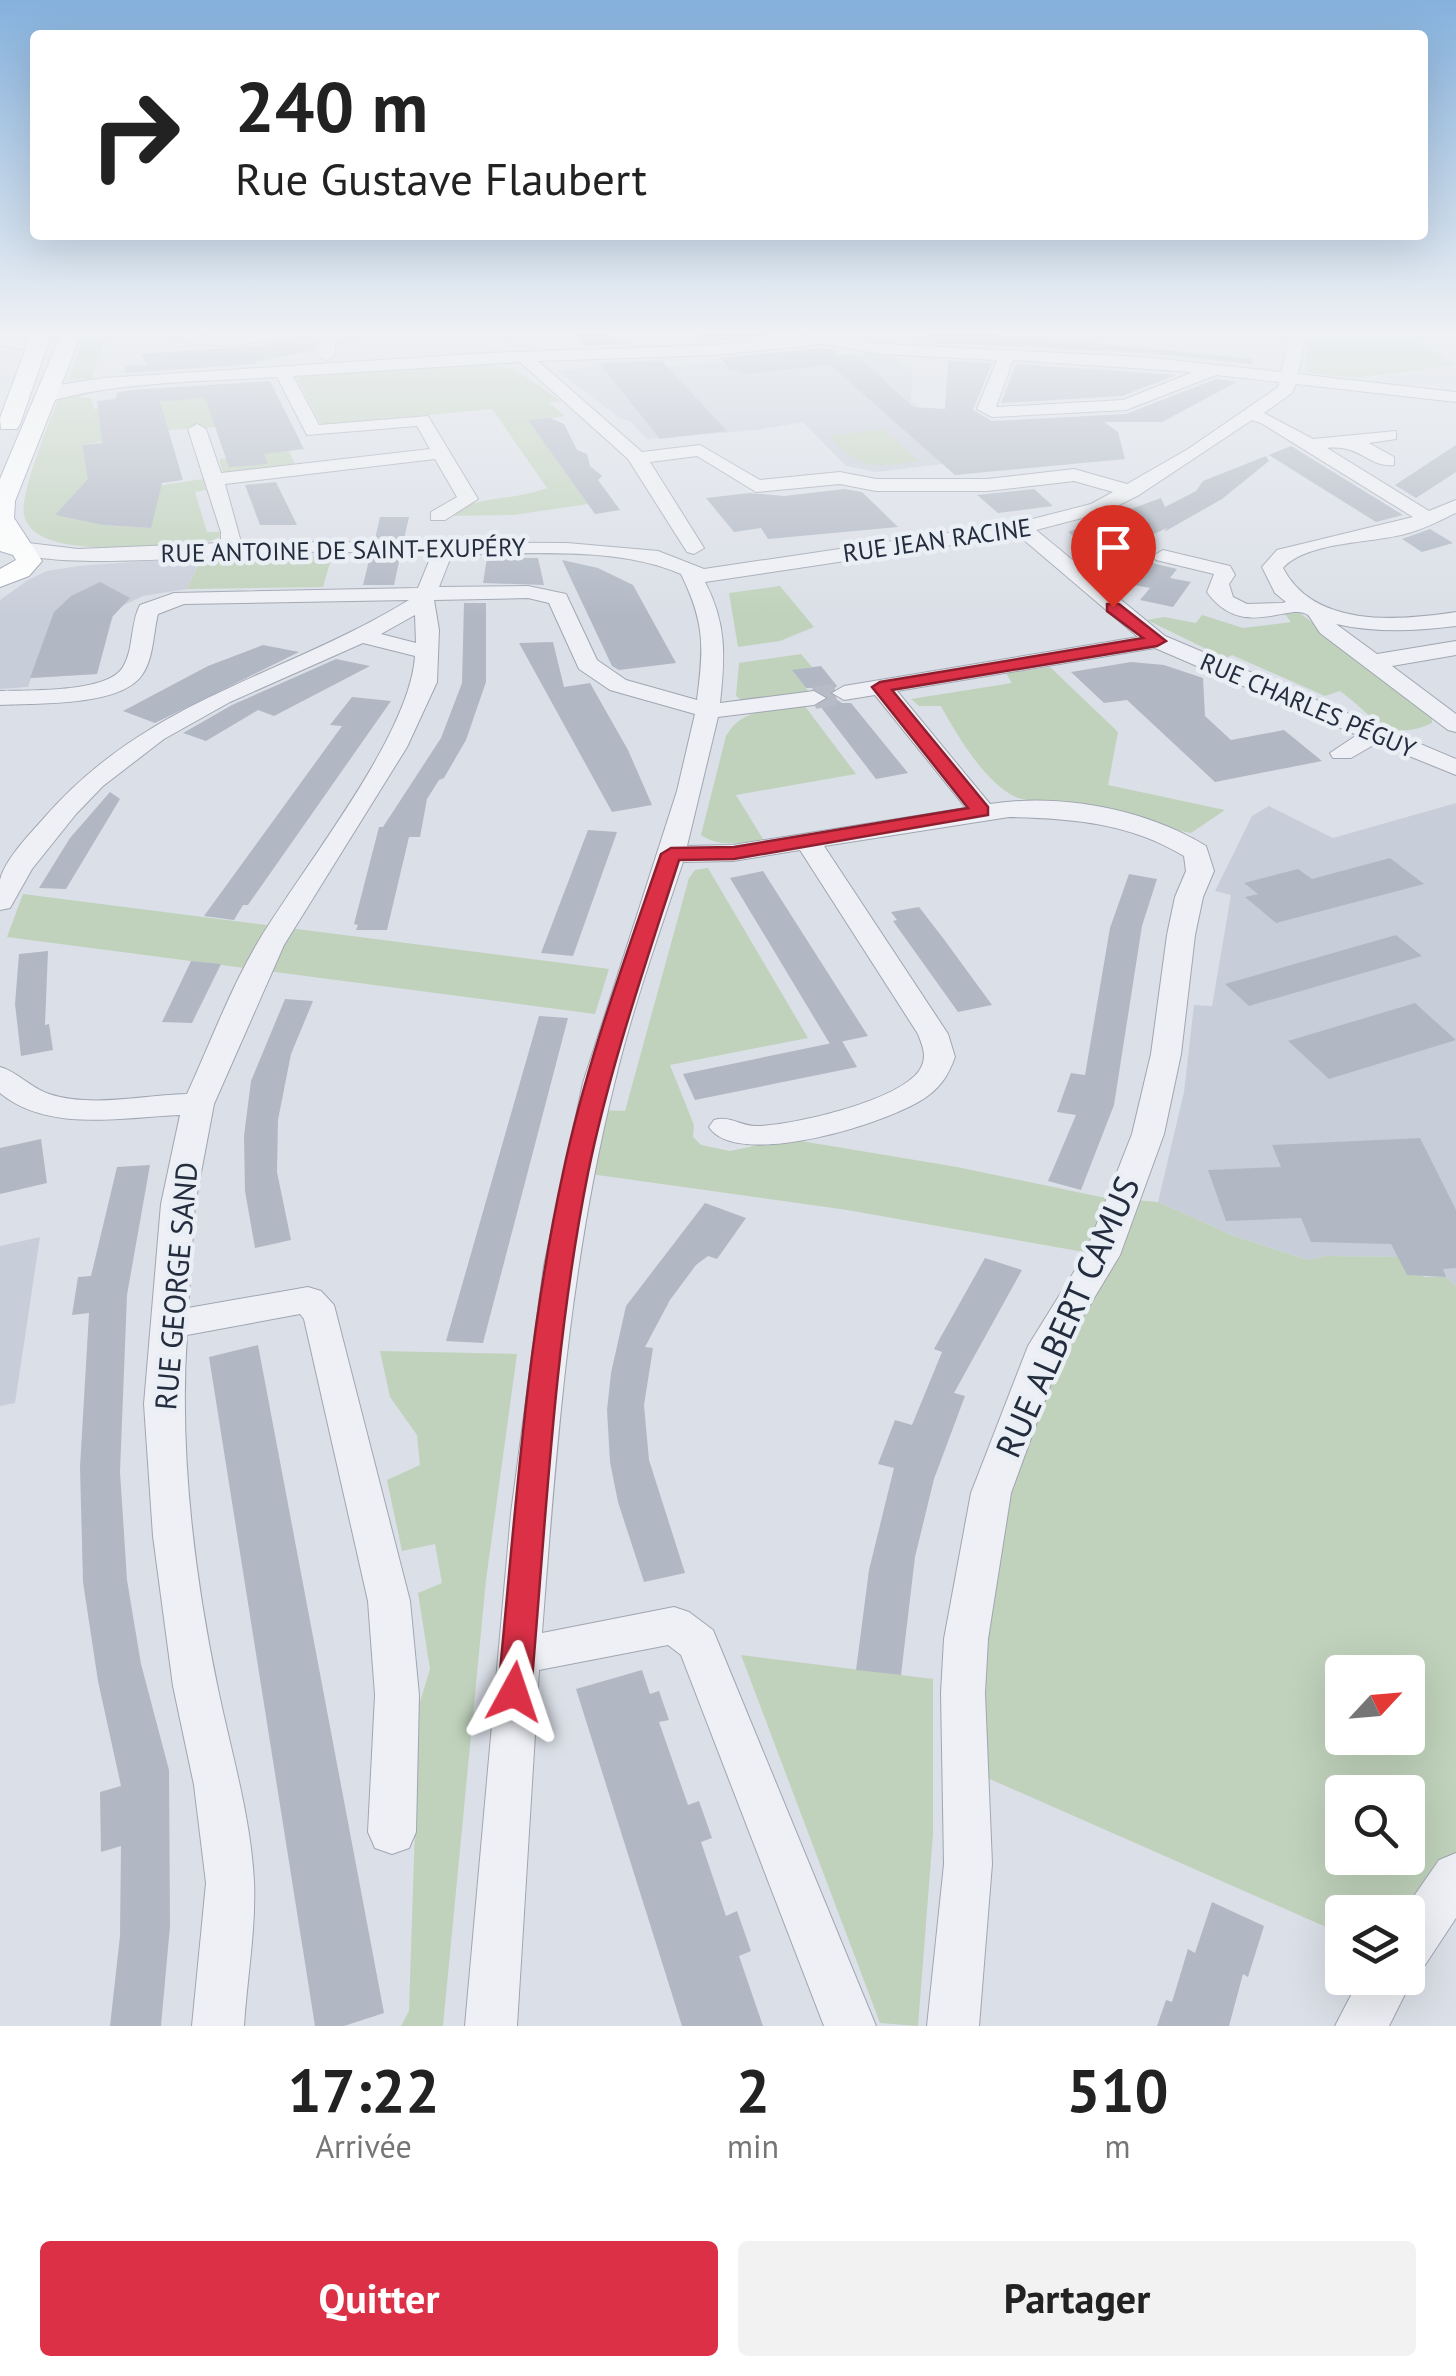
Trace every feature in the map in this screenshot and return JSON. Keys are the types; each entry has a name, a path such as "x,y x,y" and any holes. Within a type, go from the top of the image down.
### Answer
{"main road":[{"path":"8,564 3,502 34,427"}],"street":[{"path":"312,427 314,430 351,427"},
{"path":"426,427 468,498 438,530"},
{"path":"491,2026 518,1654 546,1358 576,1172 616,1021 671,854 710,711 714,674 712,574 668,545 664,493 637,458 604,427"},
{"name":"RUE JEAN RACINE","path":"712,574 1022,528 1078,516 1132,491 1233,427"},
{"path":"1276,427 1428,519"},
{"path":"197,429 231,532 232,548"},
{"path":"1311,446 1390,435"},
{"path":"1351,440 1387,462"},
{"path":"637,458 700,450 756,486 858,479 876,484 947,485 1074,475 1132,491"},
{"path":"214,480 440,453"},
{"path":"1456,506 1386,533 1284,554 1272,567 1276,583 1304,605 1327,614 1380,624 1456,619"},
{"name":"RUE CHARLES PÉGUY","path":"1022,528 1120,614 1157,641 1456,768"},
{"name":"RUE ANTOINE DE SAINT-EXUPÉRY","path":"8,564 438,530 607,551 668,545 694,548 712,574"},
{"name":"RUE GEORGE SAND","path":"218,2026 230,1883 217,1785 195,1686 173,1536 163,1404 178,1204 198,1104 270,945 395,747 425,682 425,617 438,530"},
{"path":"1163,556 1223,570 1226,575 1218,584 1218,592 1231,606 1256,611 1304,605"},
{"path":"364,636 528,592 558,599 587,664 618,685 710,711 814,698"},
{"path":"0,698 90,691 121,682 134,669 148,610 164,602 200,597 425,617"},
{"path":"1327,614 1322,620 1328,628 1456,728 1415,752"},
{"path":"0,902 28,856 60,816 120,758 220,698 401,616 425,617"},
{"path":"844,693 1157,641"},
{"path":"1373,662 1456,648"},
{"path":"671,854 734,853 982,811 880,687"},
{"path":"1342,753 1375,734"},
{"name":"RUE ALBERT CAMUS","path":"953,2026 968,1864 963,1693 966,1639 991,1492 1046,1346 1102,1255 1148,1134 1166,1054 1181,935 1189,897 1200,871 1197,852 1175,839 1080,812 982,811"},
{"path":"726,1127 740,1135 760,1137 881,1108 919,1088 934,1072 940,1056 933,1034 808,842"},
{"path":"0,1077 10,1088 57,1106 198,1104"},
{"path":"167,1325 308,1300 321,1314 389,1601 397,1695 392,1832"},
{"path":"518,1654 573,1648 674,1624 698,1643 850,2026"},
{"path":"1425,1922 1456,1876"},
{"path":"1360,2026 1378,1995"}],"shaded area":[{"path":"635,427 776,427 756,430 647,439"},
{"path":"807,427 941,427 977,457 877,472 846,466"},
{"path":"201,557 187,589 143,596 122,606 113,616 97,674 31,678 28,687 0,689 0,600 28,580 47,571 78,566"},
{"path":"1456,803 1456,1287 1446,1277 1407,1275 1398,1257 1326,1256 1308,1260 1234,1236 1158,1202 1184,1092 1194,1005 1212,1006 1231,895 1215,891 1252,816 1269,806 1333,838"},
{"path":"40,1237 15,1403 0,1406 0,1246"}],"green space":[{"path":"48,427 222,427 157,431 82,445 84,457 126,449 56,515 103,525 150,528 144,488 203,479 206,490 195,492 207,532 220,532 219,538 106,548 52,540 33,531 24,515 37,456"},
{"path":"230,427 268,427 296,466 223,473 219,459 240,457"},
{"path":"504,427 533,427 588,504 513,515 444,516 470,504 547,488"},
{"path":"883,429 919,461 869,464 850,455 828,436"},
{"path":"332,556 323,587 187,589 201,558"},
{"path":"780,586 814,627 780,641 738,647 729,593"},
{"path":"1300,613 1432,716 1432,723 1416,729 1392,728 1340,691 1325,696 1232,655 1225,658 1147,620 1164,617 1196,623 1202,615 1243,628 1291,622 1285,614"},
{"path":"801,654 812,667 793,671 809,692 744,702 736,696 739,663"},
{"path":"1050,667 1118,732 1108,785 1225,810 1191,833 1018,798 984,771 941,706 919,706 911,699 1012,683 1006,673"},
{"path":"804,705 856,774 736,795 763,839 723,843 701,835 726,736 732,727 750,715"},
{"path":"708,868 808,1038 670,1065 694,1125 693,1137 701,1145 730,1151 789,1139 957,1167 1101,1197 1158,1202 1234,1236 1308,1260 1326,1256 1398,1257 1424,1277 1446,1277 1456,1287 1456,1876 1425,1922 1425,1895 1325,1895 1325,1927 967,1769 991,1493 1101,1255 847,1210 576,1172 592,1110 625,1111 689,878 695,870"},
{"path":"23,894 609,969 595,1014 7,937"},
{"path":"380,1351 517,1354 486,1580 443,2026 401,2026 409,2011 419,1705 430,1669 418,1593 442,1583 435,1544 402,1551 387,1480 420,1465 417,1435 390,1397"},
{"path":"741,1655 933,1679 933,1834 918,2026 880,2023"}],"building":[{"path":"100,427 167,427 183,480 162,483 151,528 103,525 55,515 88,479 82,445 102,443"},
{"path":"215,427 293,427 304,449 264,454 268,464 229,467"},
{"path":"533,427 565,427 577,450 587,454 590,466 602,476 598,480 620,510 595,514"},
{"path":"650,427 723,427 727,431 660,439"},
{"path":"900,427 1110,427 1118,432 1125,459 955,475"},
{"path":"1456,445 1456,472 1416,498 1395,485"},
{"path":"1291,446 1403,515 1376,522 1269,455"},
{"path":"1266,456 1269,461 1222,499 1164,532 1167,528 1139,541 1136,536 1093,549 1177,569 1170,578 1191,582 1173,607 1140,600 1150,588 1129,584 1068,532 1161,498 1165,507 1196,491 1203,481"},
{"path":"276,482 297,525 260,525 245,485"},
{"path":"844,489 862,492 898,527 768,539 761,528 734,532 706,498 750,493 784,496"},
{"path":"1034,489 1053,506 998,513 977,495"},
{"path":"380,517 409,517 404,539 375,539"},
{"path":"1430,529 1453,543 1422,552 1402,539"},
{"path":"370,556 400,557 394,585 363,585"},
{"path":"487,558 538,558 544,585 483,583"},
{"path":"562,560 598,568 633,585 676,663 619,670 612,666"},
{"path":"100,582 130,598 112,617 97,674 30,678 54,612 71,596"},
{"path":"464,603 486,603 486,682 466,740 427,799 420,837 409,837 387,930 356,930 358,925 354,924 379,827 383,827 441,738 462,683"},
{"path":"553,642 564,687 590,683 628,750 652,805 612,812 519,643"},
{"path":"263,645 299,652 155,723 123,711 208,666"},
{"path":"336,659 370,666 274,716 258,710 206,741 183,733 232,705"},
{"path":"1131,662 1164,665 1203,678 1205,716 1231,740 1284,730 1322,761 1215,782 1127,700 1104,703 1071,672"},
{"path":"821,666 837,686 828,694 842,703 851,703 908,773 876,779 820,706 830,697 816,688 806,688 792,670"},
{"path":"352,697 391,701 248,905 243,905 234,920 204,916 342,726 330,725"},
{"path":"110,792 120,799 66,889 39,888 70,838"},
{"path":"588,830 617,832 573,956 541,953"},
{"path":"1390,858 1424,884 1276,923 1245,897 1258,894 1244,883 1298,869 1312,879"},
{"path":"763,871 868,1036 830,1044 730,878"},
{"path":"1129,874 1157,879 1142,926 1114,1105 1081,1190 1048,1181 1076,1115 1057,1112 1071,1073 1085,1075 1110,928"},
{"path":"919,907 992,1005 958,1012 893,921 897,920 891,912"},
{"path":"1396,935 1422,956 1249,1006 1225,984"},
{"path":"48,951 45,1025 49,1024 53,1050 21,1056 15,1004 19,954"},
{"path":"191,961 221,964 192,1023 162,1022"},
{"path":"285,999 313,1001 291,1054 278,1120 277,1172 291,1240 255,1248 245,1191 244,1136 251,1081"},
{"path":"1415,1003 1456,1040 1329,1079 1288,1041"},
{"path":"539,1016 568,1018 483,1343 446,1341"},
{"path":"842,1041 857,1067 695,1100 683,1074"},
{"path":"1420,1138 1456,1210 1456,1268 1443,1269 1446,1277 1407,1275 1391,1244 1311,1242 1301,1218 1226,1221 1208,1170 1281,1167 1272,1145"},
{"path":"41,1139 47,1183 0,1194 0,1148"},
{"path":"150,1165 127,1295 120,1472 127,1580 141,1664 169,1770 170,1926 161,2026 110,2026 120,1936 121,1846 101,1852 100,1792 121,1786 98,1681 83,1582 80,1467 89,1313 72,1315 78,1277 91,1276 117,1167"},
{"path":"705,1203 746,1218 717,1259 708,1256 696,1265 670,1300 645,1347 653,1348 644,1405 649,1460 685,1573 644,1582 618,1502 610,1462 607,1410 611,1373 626,1306"},
{"path":"985,1258 1022,1270 954,1393 965,1396 934,1479 915,1557 901,1675 856,1670 869,1570 894,1468 878,1464 895,1420 912,1425 942,1352 934,1349"},
{"path":"258,1345 384,2013 344,2026 315,2026 209,1357"},
{"path":"642,1670 650,1694 659,1691 669,1720 659,1722 688,1805 699,1801 712,1838 701,1842 726,1916 737,1911 751,1951 739,1956 763,2026 682,2026 576,1689"},
{"path":"1212,1902 1264,1926 1248,1977 1243,1974 1229,2026 1157,2026 1166,2000 1172,2002 1188,1949 1195,1953"}],"tunnel":[{"path":"814,698 844,693"}],"route":[{"path":"514,1692 546,1358 576,1172 616,1021 671,854 734,853 982,811 880,687 1157,641 1113,607"}]}
